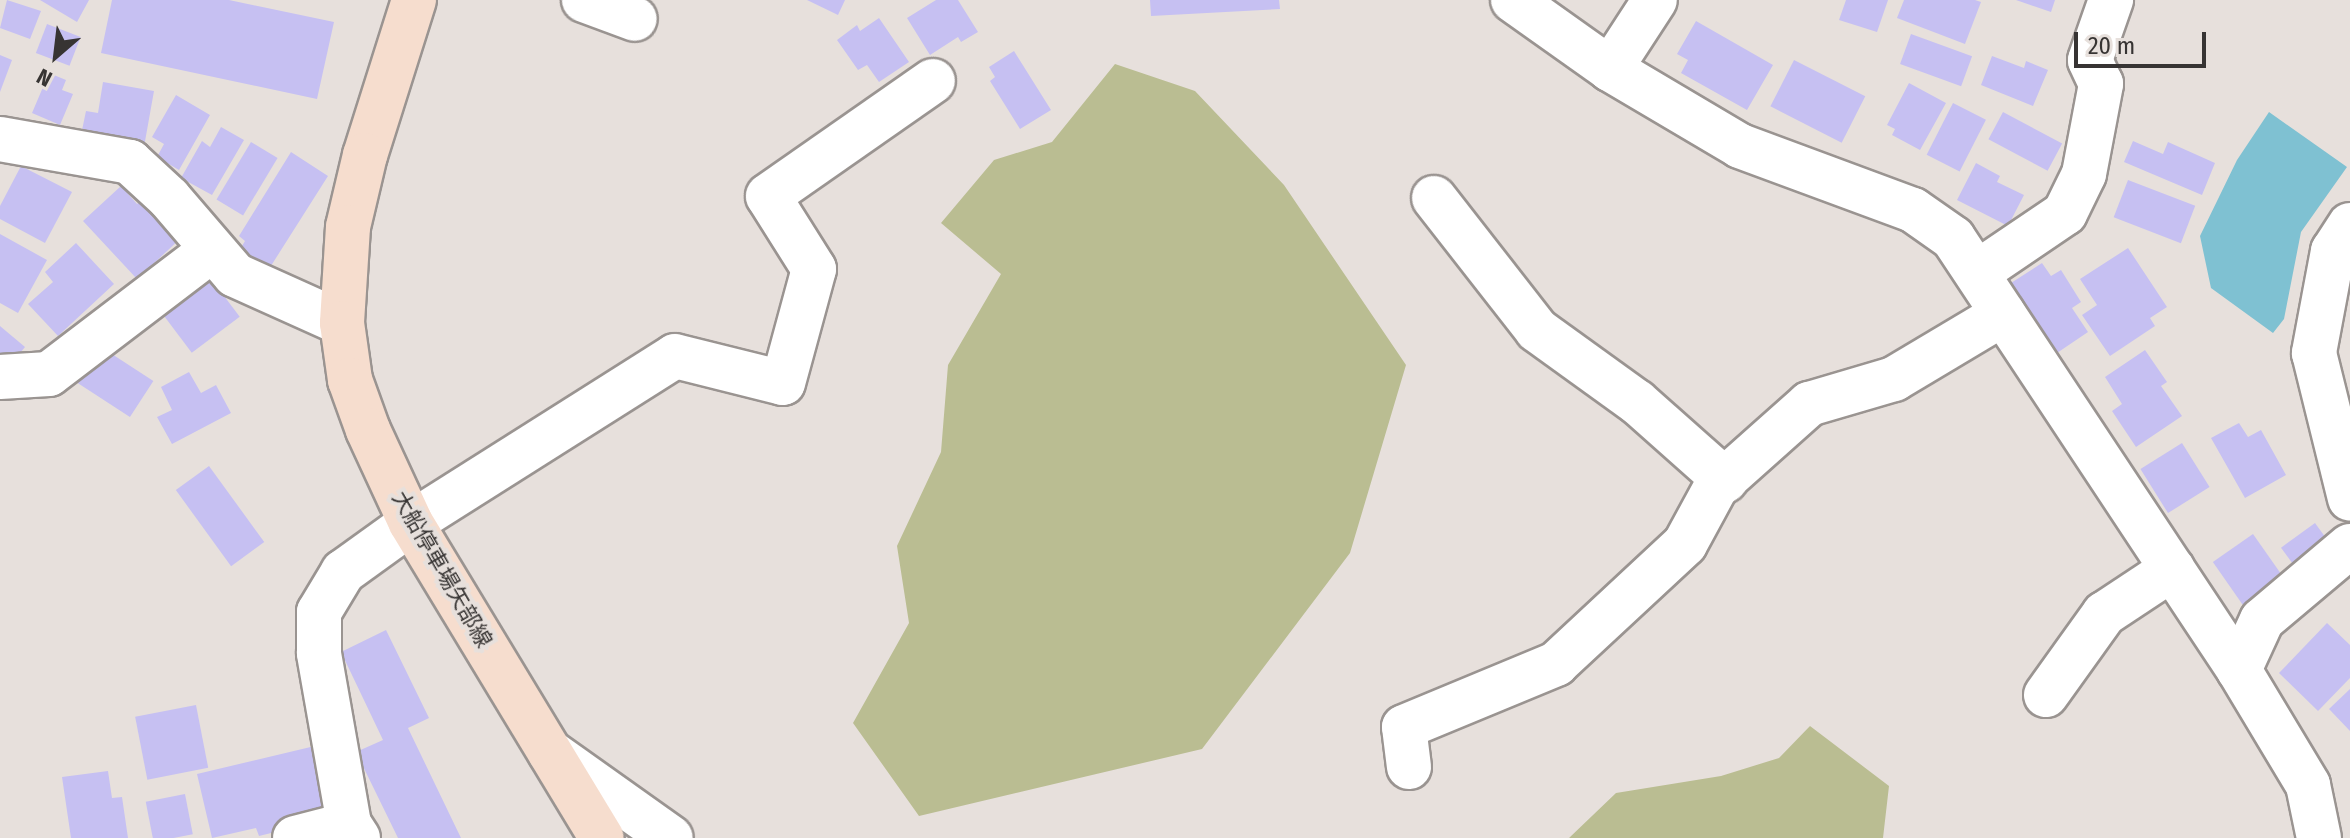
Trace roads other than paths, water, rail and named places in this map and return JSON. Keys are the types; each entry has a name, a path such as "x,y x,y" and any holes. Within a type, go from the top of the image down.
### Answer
{"main road":[{"name":"大船停車場矢部線","path":"414,0 365,155 348,227 342,323 350,380 411,523 602,838"}],"street":[{"path":"584,0 635,19"},
{"path":"1513,0 1610,69 1740,146 1913,210 1953,238 2239,670 2308,785 2319,838"},
{"path":"1610,69 1655,0"},
{"path":"1978,272 2065,213 2084,174 2101,84 2090,60 2111,0"},
{"path":"295,838 353,831 319,653 319,612 343,572 411,523 675,356 783,383 814,269 768,196 933,81"},
{"path":"0,139 130,162 169,198 235,275 342,323"},
{"path":"1434,198 1537,330 1637,402 1725,480"},
{"path":"2350,225 2333,251 2314,353 2350,499"},
{"path":"0,377 49,374 212,250"},
{"path":"1409,767 1404,727 1556,664 1685,544 1716,487 1809,404 1894,379 2003,314"},
{"path":"2239,670 2262,620 2350,546"},
{"path":"2046,695 2104,614 2172,569"},
{"path":"548,750 671,838"}],"water":[{"path":"2269,112 2347,167 2301,232 2284,319 2273,333 2211,288 2200,236 2237,160"}]}
